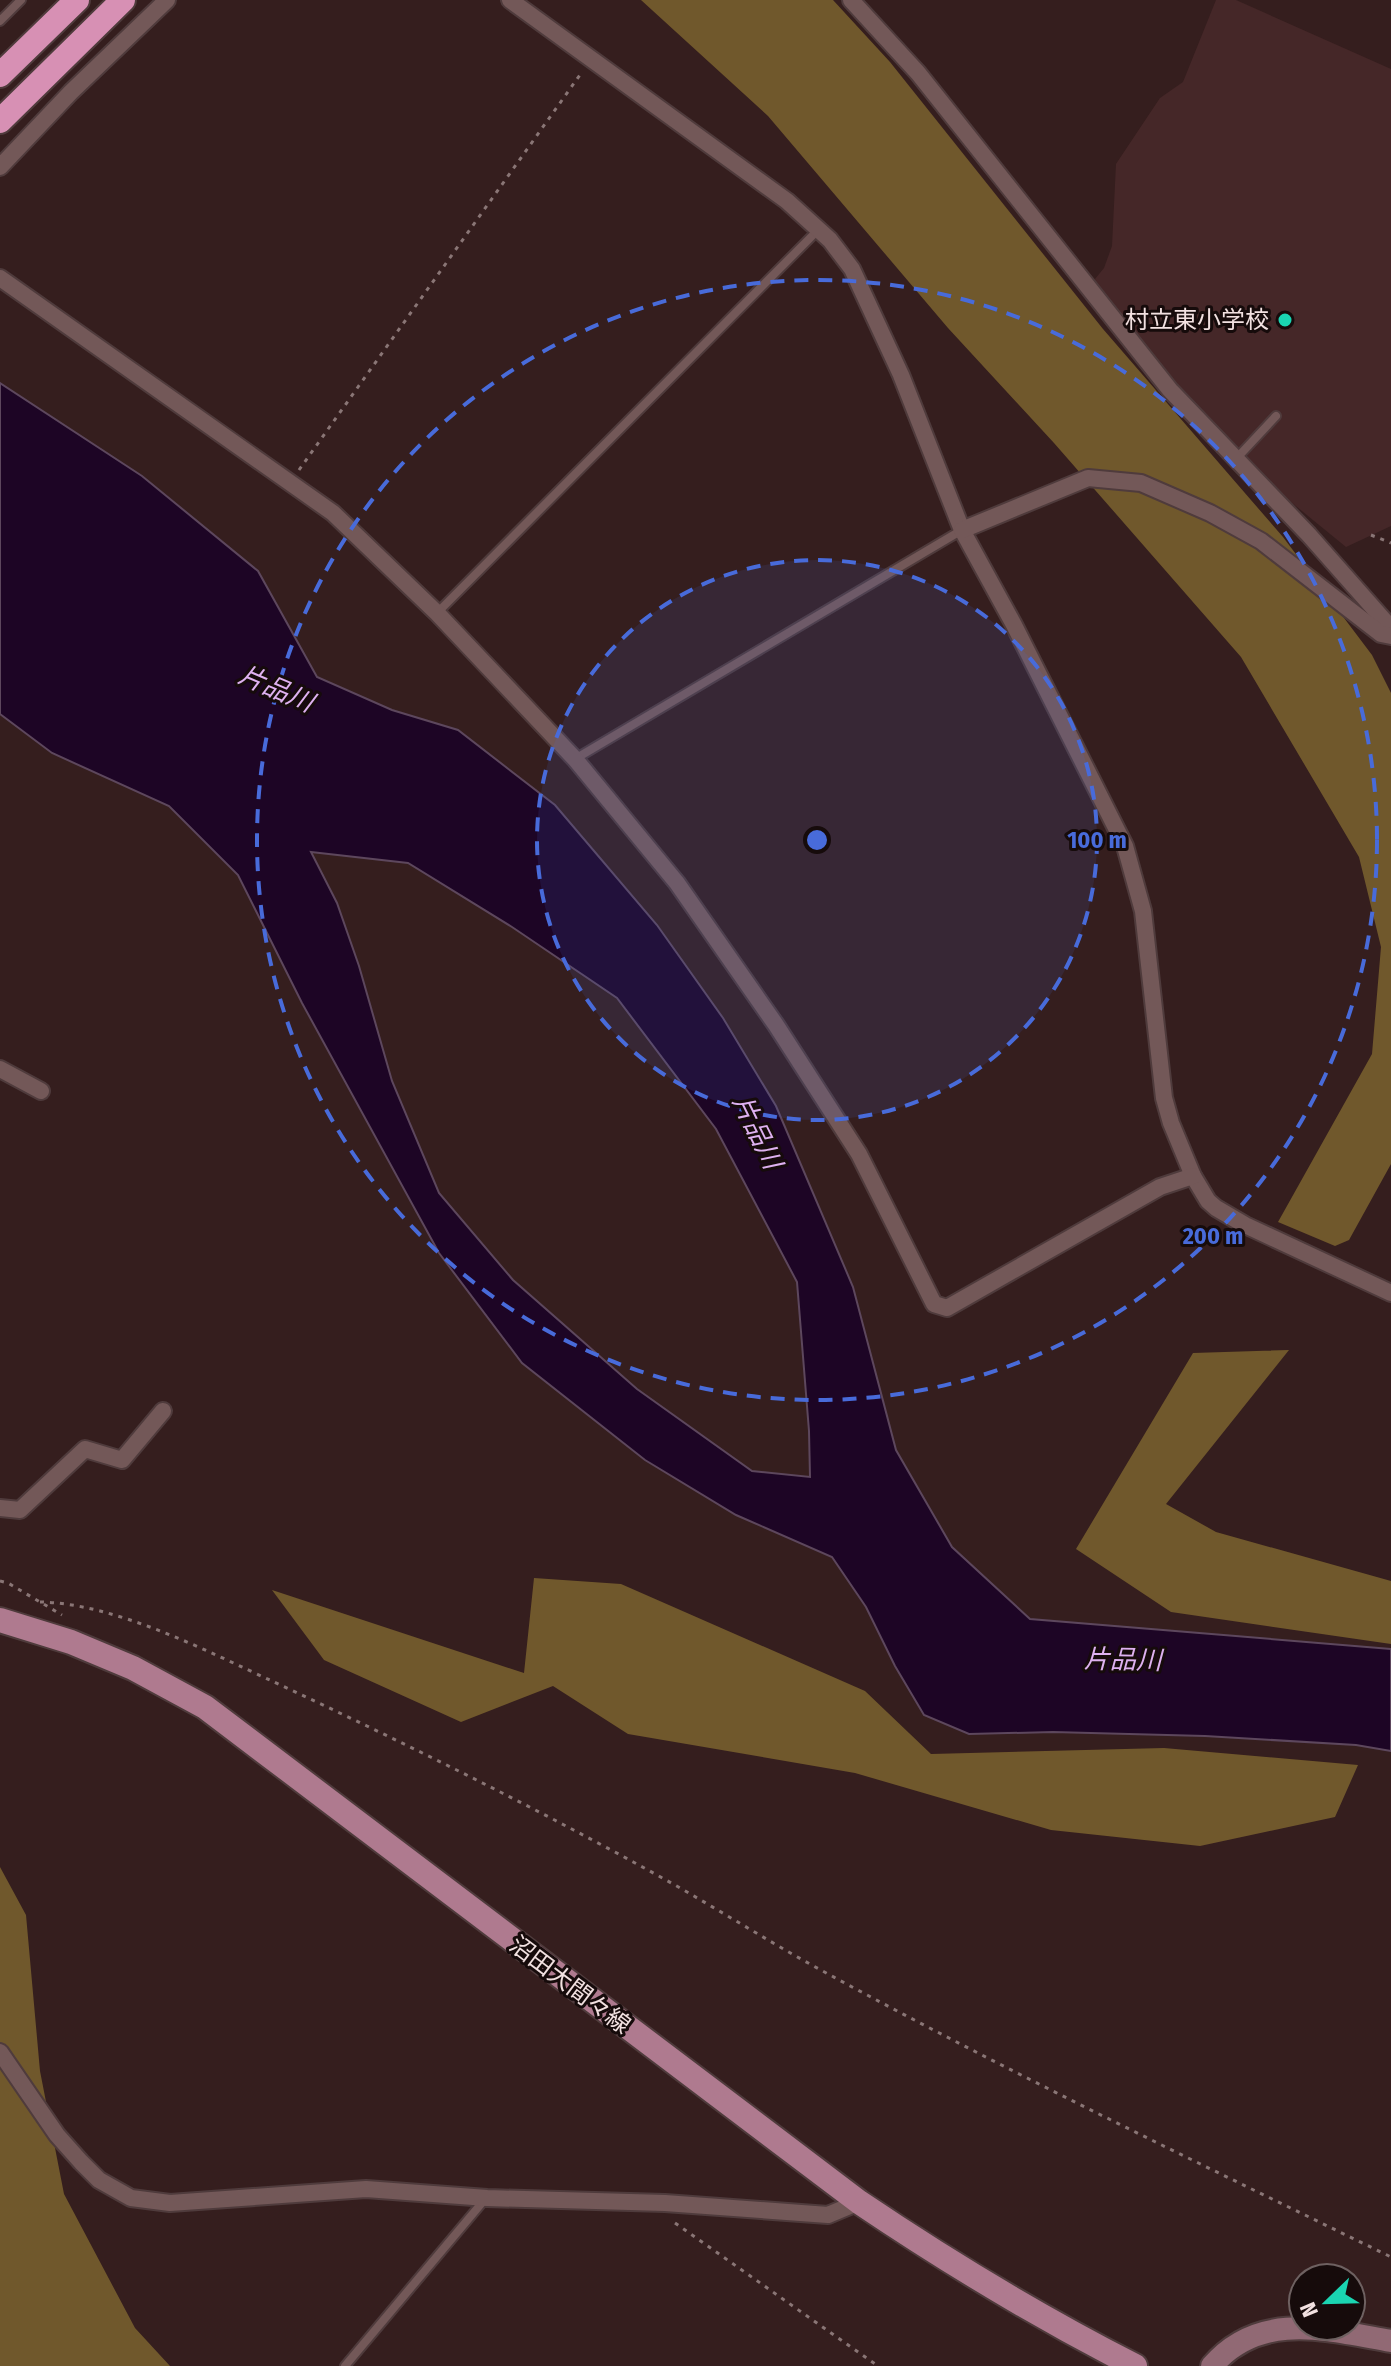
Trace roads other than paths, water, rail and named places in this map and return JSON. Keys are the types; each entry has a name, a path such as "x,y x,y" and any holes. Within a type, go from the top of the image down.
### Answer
{"highway":[{"path":"0,75 77,0"},
{"path":"0,121 123,0"}],"main road":[{"name":"沼田大間々線","path":"0,1620 71,1642 133,1668 205,1707 859,2202 941,2258 1061,2328 1135,2366"}],"street":[{"path":"0,167 71,92 167,0"},
{"path":"510,0 787,201 830,240 852,269 901,375 962,530 1014,625 1125,846 1143,911 1164,1098 1193,1176 1208,1201 1245,1225 1391,1293"},
{"path":"851,0 918,73 1170,390 1309,535 1391,628"},
{"path":"0,278 333,513 437,613 575,759 677,883 776,1025 859,1154 934,1304 947,1308 1160,1187 1193,1176"},
{"path":"962,530 1088,478 1141,483 1210,513 1261,541 1381,634 1391,636"},
{"path":"0,1069 41,1091"},
{"path":"0,1508 20,1510 85,1449 122,1460 163,1411"},
{"path":"0,2052 57,2135 81,2162 99,2180 131,2198 170,2203 366,2189 487,2198 665,2203 828,2215 859,2202"},
{"path":"1212,2366 1221,2356 1259,2332 1323,2329 1391,2341"}],"lane":[{"path":"0,21 21,0"},
{"path":"437,613 818,230"},
{"path":"1235,460 1276,416"},
{"path":"575,759 962,530"},
{"path":"345,2366 487,2198"}],"water":[{"name":"片品川","path":"0,383 142,476 258,571 317,677 392,710 458,730 555,805 657,925 723,1018 776,1106 853,1287 896,1450 952,1547 1030,1619 1391,1649 1391,1751 1356,1745 1205,1736 1053,1732 969,1734 924,1715 866,1607 832,1557 736,1515 645,1460 522,1363 439,1253 302,1003 238,875 169,806 52,753 0,714","holes":["311,852 408,863 512,927 617,998 716,1129 797,1282 810,1477 752,1471 637,1389 513,1280 439,1193 392,1081 359,966 337,903"]}],"place":[{"name":"村立東小学校","path":"1285,320"}]}
